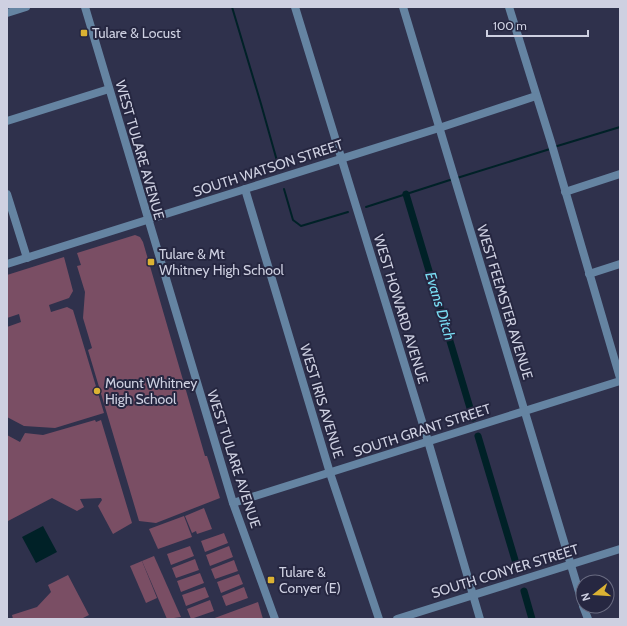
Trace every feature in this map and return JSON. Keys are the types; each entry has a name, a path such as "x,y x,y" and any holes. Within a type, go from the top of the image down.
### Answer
{"street":[{"path":"7,13 26,7"},
{"name":"WEST TULARE AVENUE","path":"85,7 147,220 233,503 275,619"},
{"name":"WEST HOWARD AVENUE","path":"295,7 428,441 480,619"},
{"name":"WEST FEEMSTER AVENUE","path":"403,7 575,580"},
{"path":"509,7 536,96 544,116 620,379"},
{"path":"7,121 109,89"},
{"name":"SOUTH WATSON STREET","path":"7,264 536,96"},
{"path":"565,192 620,174"},
{"name":"WEST IRIS AVENUE","path":"245,189 330,473 379,619"},
{"path":"7,194 27,258"},
{"path":"589,274 620,264"},
{"name":"SOUTH GRANT STREET","path":"233,503 620,379"},
{"name":"SOUTH CONYER STREET","path":"397,619 620,549"}],"shaded area":[{"path":"135,235 140,237 143,242 205,456 207,456 220,498 156,523 139,521 88,350 92,348 83,318 85,292 77,266 81,265 77,253"},
{"path":"64,257 73,291 69,298 49,305 51,312 67,307 73,310 104,413 55,428 24,426 7,417 7,327 21,322 19,314 7,318 7,275"},
{"path":"95,420 96,422 101,420 132,523 113,534 98,506 102,500 101,498 80,499 84,507 77,511 52,498 8,521 7,435 20,442 25,433 43,435"},
{"path":"204,508 212,529 197,534 196,531 192,533 185,516"},
{"path":"184,516 192,537 158,549 149,529"},
{"path":"43,526 57,552 36,563 22,537"},
{"path":"224,533 228,543 205,552 201,541"},
{"path":"190,546 194,556 171,565 167,554"},
{"path":"229,546 233,557 210,566 206,555"},
{"path":"154,556 181,617 167,619 142,561"},
{"path":"195,559 199,570 176,578 172,568"},
{"path":"234,560 238,571 215,579 211,569"},
{"path":"142,561 157,598 146,603 130,566"},
{"path":"200,573 204,583 181,592 177,581"},
{"path":"239,574 243,584 221,593 217,582"},
{"path":"68,575 89,615 81,619 13,619 12,615 37,607 51,592 48,585"},
{"path":"205,587 209,597 186,606 182,595"},
{"path":"244,587 248,598 226,606 222,596"},
{"path":"210,600 214,611 191,619 187,609"},
{"path":"258,602 263,619 212,619"}],"waterway":[{"path":"232,7 279,168"},
{"path":"554,147 620,127"},
{"path":"457,178 550,149"},
{"name":"Evans Ditch","path":"366,207 453,179"},
{"path":"284,189 293,220 301,226 348,212"},
{"name":"Evans Ditch","path":"406,194 473,418"},
{"name":"Evans Ditch","path":"478,436 518,570"},
{"name":"Evans Ditch","path":"524,591 532,619"}],"place":[{"name":"Tulare & Locust","path":"84,33"},
{"name":"Tulare & Mt Whitney High School","path":"151,262"},
{"name":"Mount Whitney High School","path":"97,391"},
{"name":"Tulare & Conyer (E)","path":"271,580"}]}
